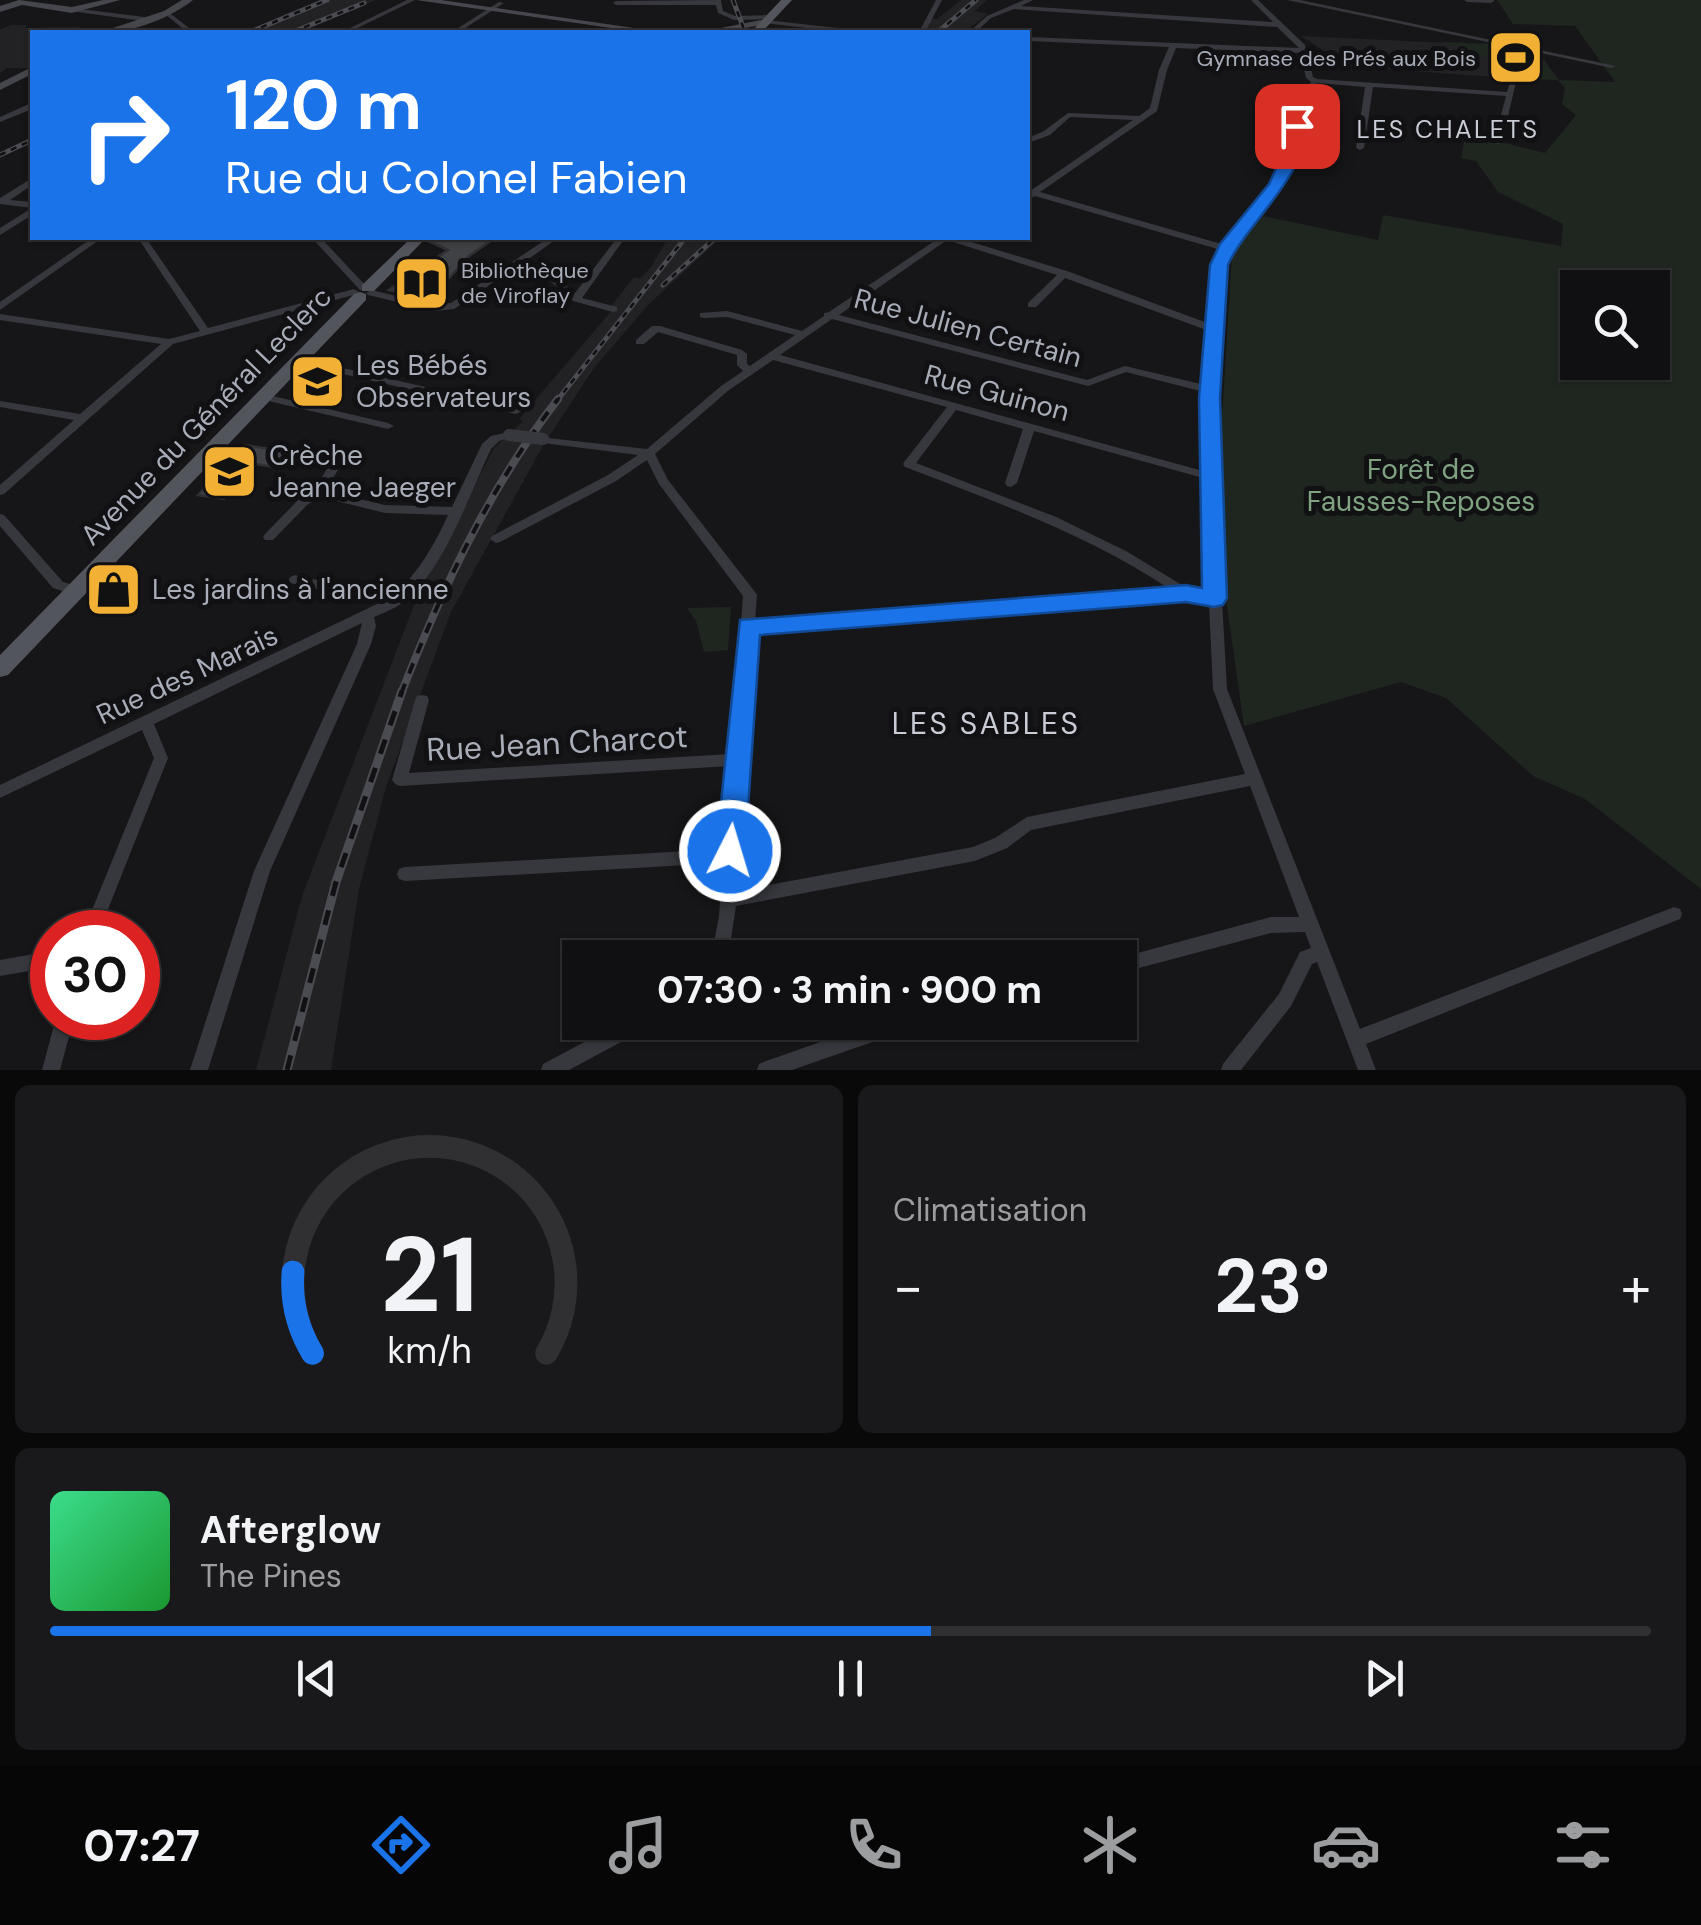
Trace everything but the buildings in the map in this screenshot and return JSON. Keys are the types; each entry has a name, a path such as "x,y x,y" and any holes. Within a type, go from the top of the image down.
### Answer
{"main road":[{"path":"738,26 763,25 787,0"},
{"name":"Avenue du Général Leclerc","path":"0,668 297,364 412,240"}],"street":[{"path":"72,10 115,0"},
{"path":"112,30 170,11 188,0"},
{"path":"349,30 412,0"},
{"path":"421,0 496,5 613,30"},
{"path":"923,30 940,0"},
{"path":"974,30 988,18 1030,0"},
{"path":"1254,0 1303,52 1310,78 1315,81 1509,94"},
{"path":"1290,0 1612,66"},
{"path":"1467,0 1491,1"},
{"path":"0,9 25,1 144,19"},
{"path":"616,4 718,1 720,12 738,26 829,30"},
{"path":"458,30 496,5"},
{"path":"1017,8 1281,25"},
{"path":"170,11 188,30"},
{"path":"1030,39 1303,52"},
{"path":"1030,195 1154,109 1163,70 1174,45"},
{"path":"0,87 30,71"},
{"path":"1315,81 1304,96 1298,138 1277,186 1226,248 1219,265 1210,390 1214,598 1220,689 1368,1070"},
{"path":"1498,142 1512,84"},
{"path":"1360,148 1368,86"},
{"path":"0,120 30,107"},
{"path":"1031,141 1068,115 1140,118"},
{"path":"1,201 30,183"},
{"path":"1030,195 1226,248"},
{"path":"1,201 30,208"},
{"path":"0,232 30,210"},
{"path":"0,307 94,240"},
{"path":"143,240 205,332"},
{"path":"318,240 363,291"},
{"path":"0,317 169,342 363,291 446,309 458,305 550,240"},
{"path":"576,298 620,240"},
{"path":"496,539 575,500 649,452 750,370 944,240"},
{"path":"954,240 1064,274 1214,329"},
{"path":"512,266 552,278 576,298 613,309"},
{"path":"1032,305 1064,274"},
{"path":"704,315 727,314 802,334"},
{"name":"Rue Julien Certain","path":"828,315 1088,383 1125,370 1210,390"},
{"path":"640,342 656,328 738,352 742,354 742,366 750,370"},
{"path":"0,491 169,342"},
{"name":"Rue Guinon","path":"772,356 1209,476"},
{"path":"297,364 317,364 516,411"},
{"path":"264,398 388,426"},
{"path":"0,404 82,418"},
{"path":"953,407 909,464 1071,529 1124,555 1186,594"},
{"path":"1012,483 1028,428"},
{"name":"Rue des Marais","path":"0,792 395,602 421,577 486,447 495,438 508,435 649,452"},
{"path":"649,452 662,481 750,595 722,940"},
{"path":"269,537 303,502 318,494 332,470"},
{"path":"318,494 385,510 454,511"},
{"path":"0,518 58,585 83,582"},
{"path":"295,580 395,602"},
{"path":"748,626 1186,594 1214,598"},
{"path":"198,1070 262,871 364,644 367,618"},
{"name":"Rue Jean Charcot","path":"422,700 400,780 738,760"},
{"path":"100,910 160,758 147,724"},
{"path":"728,900 974,854 1001,843 1027,824 1253,779"},
{"path":"405,874 730,856"},
{"path":"1356,1039 1674,914"},
{"path":"1137,960 1272,924 1310,924"},
{"path":"1230,1070 1285,1000 1306,958 1321,952"},
{"path":"0,968 30,963"},
{"path":"51,1070 60,1040"},
{"path":"550,1070 607,1040"},
{"path":"766,1070 852,1040"}],"shaded area":[{"path":"323,0 376,0 306,30 250,30"},
{"path":"961,0 987,0 975,11 988,14 967,30 924,30 931,18 937,19"},
{"path":"11,25 82,27 30,30 30,68 7,68 0,73 0,30"},
{"path":"1301,36 1449,43 1505,65 1500,67 1508,78 1328,65 1326,52"},
{"path":"667,240 719,240 648,305 594,368 544,444 451,612 386,787 359,889 331,1070 256,1070 302,896 418,595 494,448 523,421 519,419 614,308 611,306 634,277 641,278"}],"green space":[{"name":"Forêt de Fausses-Reposes","path":"1497,0 1701,0 1701,889 1585,799 1533,776 1446,698 1401,682 1244,726 1225,592 1221,434 1232,254 1263,216 1378,240 1383,215 1561,246 1563,224 1498,192 1476,161 1461,158 1466,133 1545,153 1576,115 1562,104 1565,88 1558,80 1508,78 1500,67 1503,64 1443,42 1496,44 1538,52 1559,80 1615,82 1575,26 1513,24"},
{"path":"731,607 728,650 704,652 696,621 687,608"}],"railway":[{"path":"255,30 327,0"},
{"path":"733,0 744,30"},
{"path":"940,30 976,0"},
{"path":"298,30 364,3"},
{"path":"0,155 30,141"},
{"path":"556,402 683,240"},
{"path":"663,285 713,240"},
{"path":"401,694 469,540 510,468 558,399"},
{"path":"287,1070 336,882 402,691"}],"place":[{"name":"Gymnase des Prés aux Bois","path":"1515,58"},
{"name":"Bibliothèque de Viroflay","path":"422,283"},
{"name":"Les Bébés Observateurs","path":"317,381"},
{"name":"Crèche Jeanne Jaeger","path":"230,471"},
{"name":"Les jardins à l'ancienne","path":"113,589"}],"district":[{"name":"LES CHALETS","path":"1448,129"},
{"name":"LES SABLES","path":"986,723"}],"route":[{"path":"730,851 748,626 1186,594 1214,598 1210,398 1219,265 1226,248 1277,186 1298,138 1297,126"}]}
